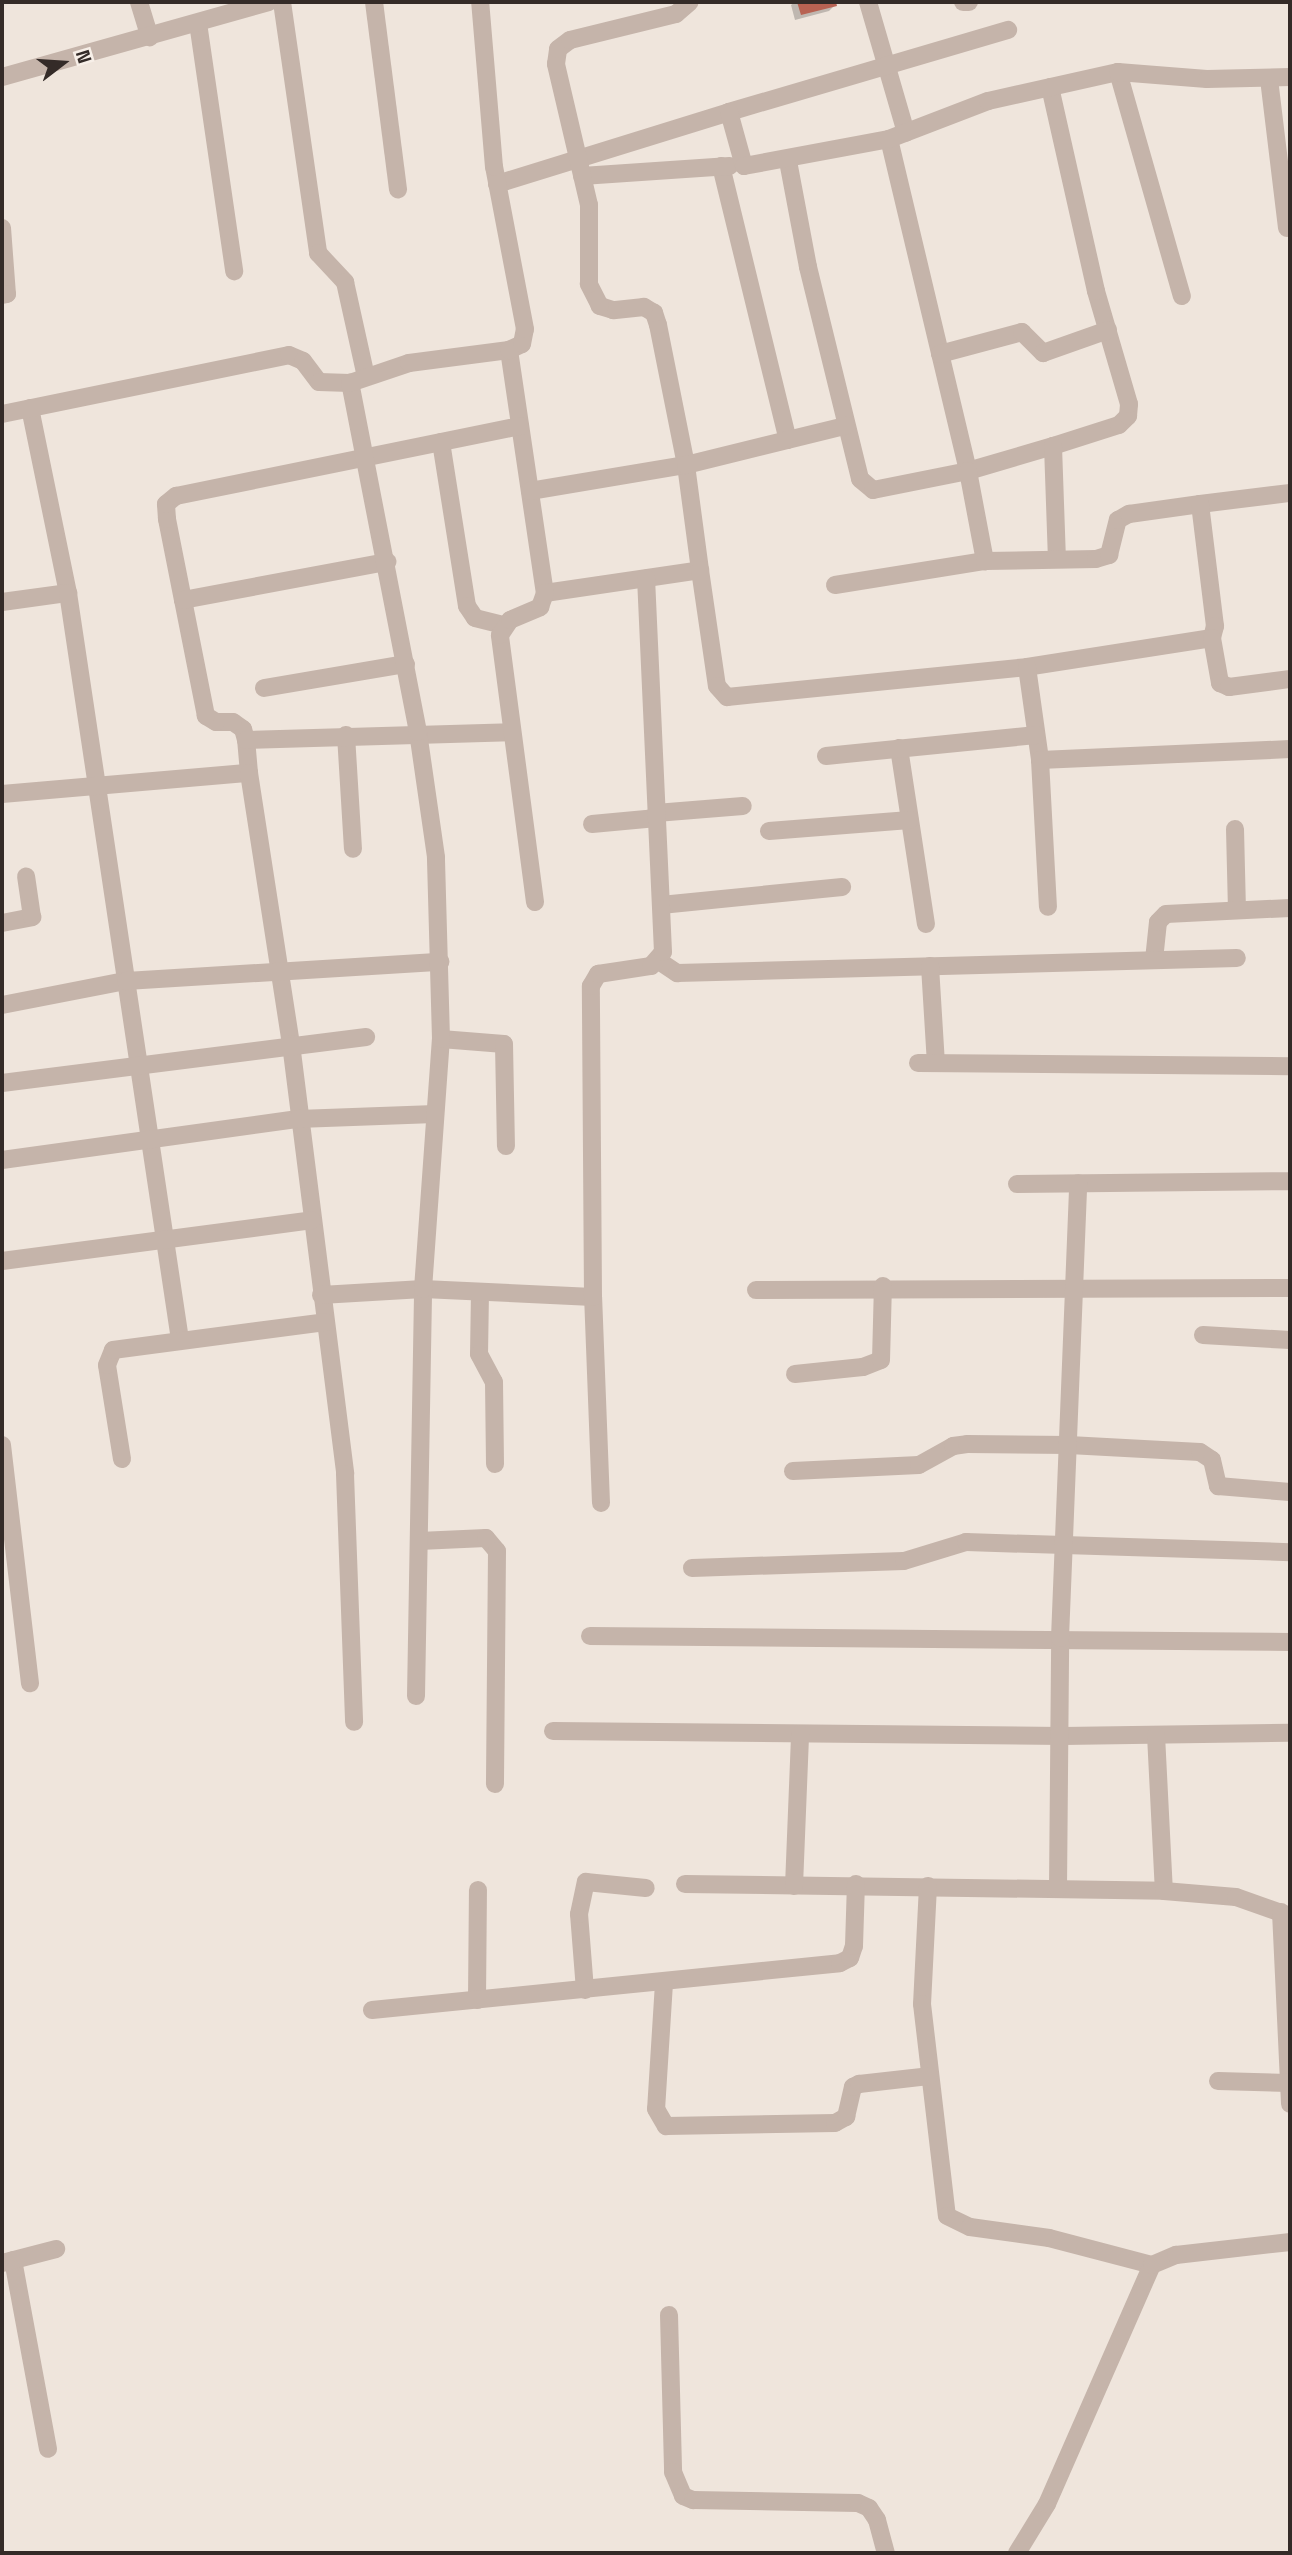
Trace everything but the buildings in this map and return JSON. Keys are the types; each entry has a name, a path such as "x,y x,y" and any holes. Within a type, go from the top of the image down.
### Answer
{"street":[{"path":"139,2 150,37"},
{"path":"3,72 150,37 269,2"},
{"path":"282,2 318,253 321,262 345,282 365,457 406,664 436,857 441,1039 423,1289 416,1696"},
{"path":"374,2 398,189"},
{"path":"2,414 289,355 303,362 319,382 358,380 442,356 509,350 522,344 525,329 497,184 480,2"},
{"path":"690,2 676,14 570,40 558,49 556,65 589,205 587,267 593,298 600,306 613,310 644,307 654,313 686,465 700,570 722,695 1027,667 1200,643 1212,638"},
{"path":"868,2 888,67 898,136 940,354 968,471 985,561"},
{"path":"963,2 969,2"},
{"path":"198,23 234,271"},
{"path":"497,184 580,168 729,112 1008,30"},
{"path":"580,168 744,166 788,160 898,136 988,101 1118,72 1269,79 1290,77"},
{"path":"1118,72 1182,296"},
{"path":"1269,79 1287,228"},
{"path":"788,160 845,426 866,487 889,489 968,471 1119,425 1128,416 1129,404 1108,330 1050,87"},
{"path":"729,112 744,166"},
{"path":"721,166 788,440"},
{"path":"2,228 8,294 2,295"},
{"path":"940,354 1022,332 1043,353 1108,330"},
{"path":"441,442 467,606 475,618 504,625 540,607 545,593 509,350"},
{"path":"30,408 68,593 99,784 111,901 141,1062 180,1340"},
{"path":"355,1722 348,1521 290,1044 246,740 243,729 233,722 216,722 206,716 166,503 176,496 520,426"},
{"path":"530,491 686,465 845,426"},
{"path":"1053,446 1058,558"},
{"path":"835,585 985,561 1096,559 1109,555 1118,520 1129,514 1290,493"},
{"path":"1200,504 1215,625 1212,638 1220,683 1229,687 1290,679"},
{"path":"183,600 387,562"},
{"path":"545,593 700,570"},
{"path":"646,578 663,952 659,961"},
{"path":"2,602 68,593"},
{"path":"504,625 500,635 510,732 535,902"},
{"path":"264,688 406,664"},
{"path":"1027,667 1040,760 1048,907"},
{"path":"246,740 418,732 510,732"},
{"path":"346,735 353,849"},
{"path":"826,756 1036,735"},
{"path":"899,748 926,924"},
{"path":"1040,760 1290,749"},
{"path":"2,794 249,773"},
{"path":"592,824 743,806"},
{"path":"769,831 910,820"},
{"path":"1235,829 1237,909"},
{"path":"2,923 29,919 34,913 26,876"},
{"path":"660,905 842,887"},
{"path":"1154,960 1158,922 1166,914 1290,908"},
{"path":"601,1503 593,1297 591,986 598,974 659,961 677,973 1237,958"},
{"path":"2,1005 126,981 279,974 440,962"},
{"path":"930,966 936,1063"},
{"path":"2,1083 141,1062 366,1037"},
{"path":"441,1039 504,1044 506,1146"},
{"path":"918,1063 1290,1066"},
{"path":"2,1160 298,1119 435,1114"},
{"path":"1017,1184 1290,1181"},
{"path":"1058,1889 1063,1736 1060,1638 1066,1542 1078,1183"},
{"path":"2,1261 312,1220"},
{"path":"795,1374 863,1367 881,1360 883,1286"},
{"path":"756,1290 883,1286 1290,1288"},
{"path":"321,1295 423,1289 593,1297"},
{"path":"480,1292 479,1354 494,1382 495,1464"},
{"path":"122,1460 107,1357 121,1346 325,1322"},
{"path":"1203,1335 1290,1340"},
{"path":"793,1471 919,1465 953,1446 1069,1445 1200,1452 1212,1460 1218,1486 1290,1492"},
{"path":"2,1457 30,1683"},
{"path":"419,1541 486,1538 497,1551 495,1784"},
{"path":"692,1568 904,1561 966,1542 1066,1542 1290,1552"},
{"path":"590,1636 1290,1642"},
{"path":"553,1731 1063,1736 1290,1732"},
{"path":"794,1886 800,1734"},
{"path":"1156,1735 1164,1891"},
{"path":"585,1990 579,1914 586,1882 646,1888"},
{"path":"685,1884 856,1884 1164,1891 1236,1897 1286,1914 1290,2104"},
{"path":"372,2010 840,1964 850,1958 854,1946 856,1884"},
{"path":"928,1886 922,2004 947,2216 970,2227 1049,2238 1152,2266 1176,2255 1290,2242"},
{"path":"477,2000 478,1890"},
{"path":"664,1983 656,2109 666,2126 835,2123 846,2117 853,2087 859,2084 929,2076"},
{"path":"1218,2081 1288,2083"},
{"path":"48,2449 7,2262 56,2249"},
{"path":"1017,2553 1047,2504 1152,2266"},
{"path":"669,2315 673,2472 683,2496 693,2500 858,2503 869,2508 877,2520 886,2553"}]}
